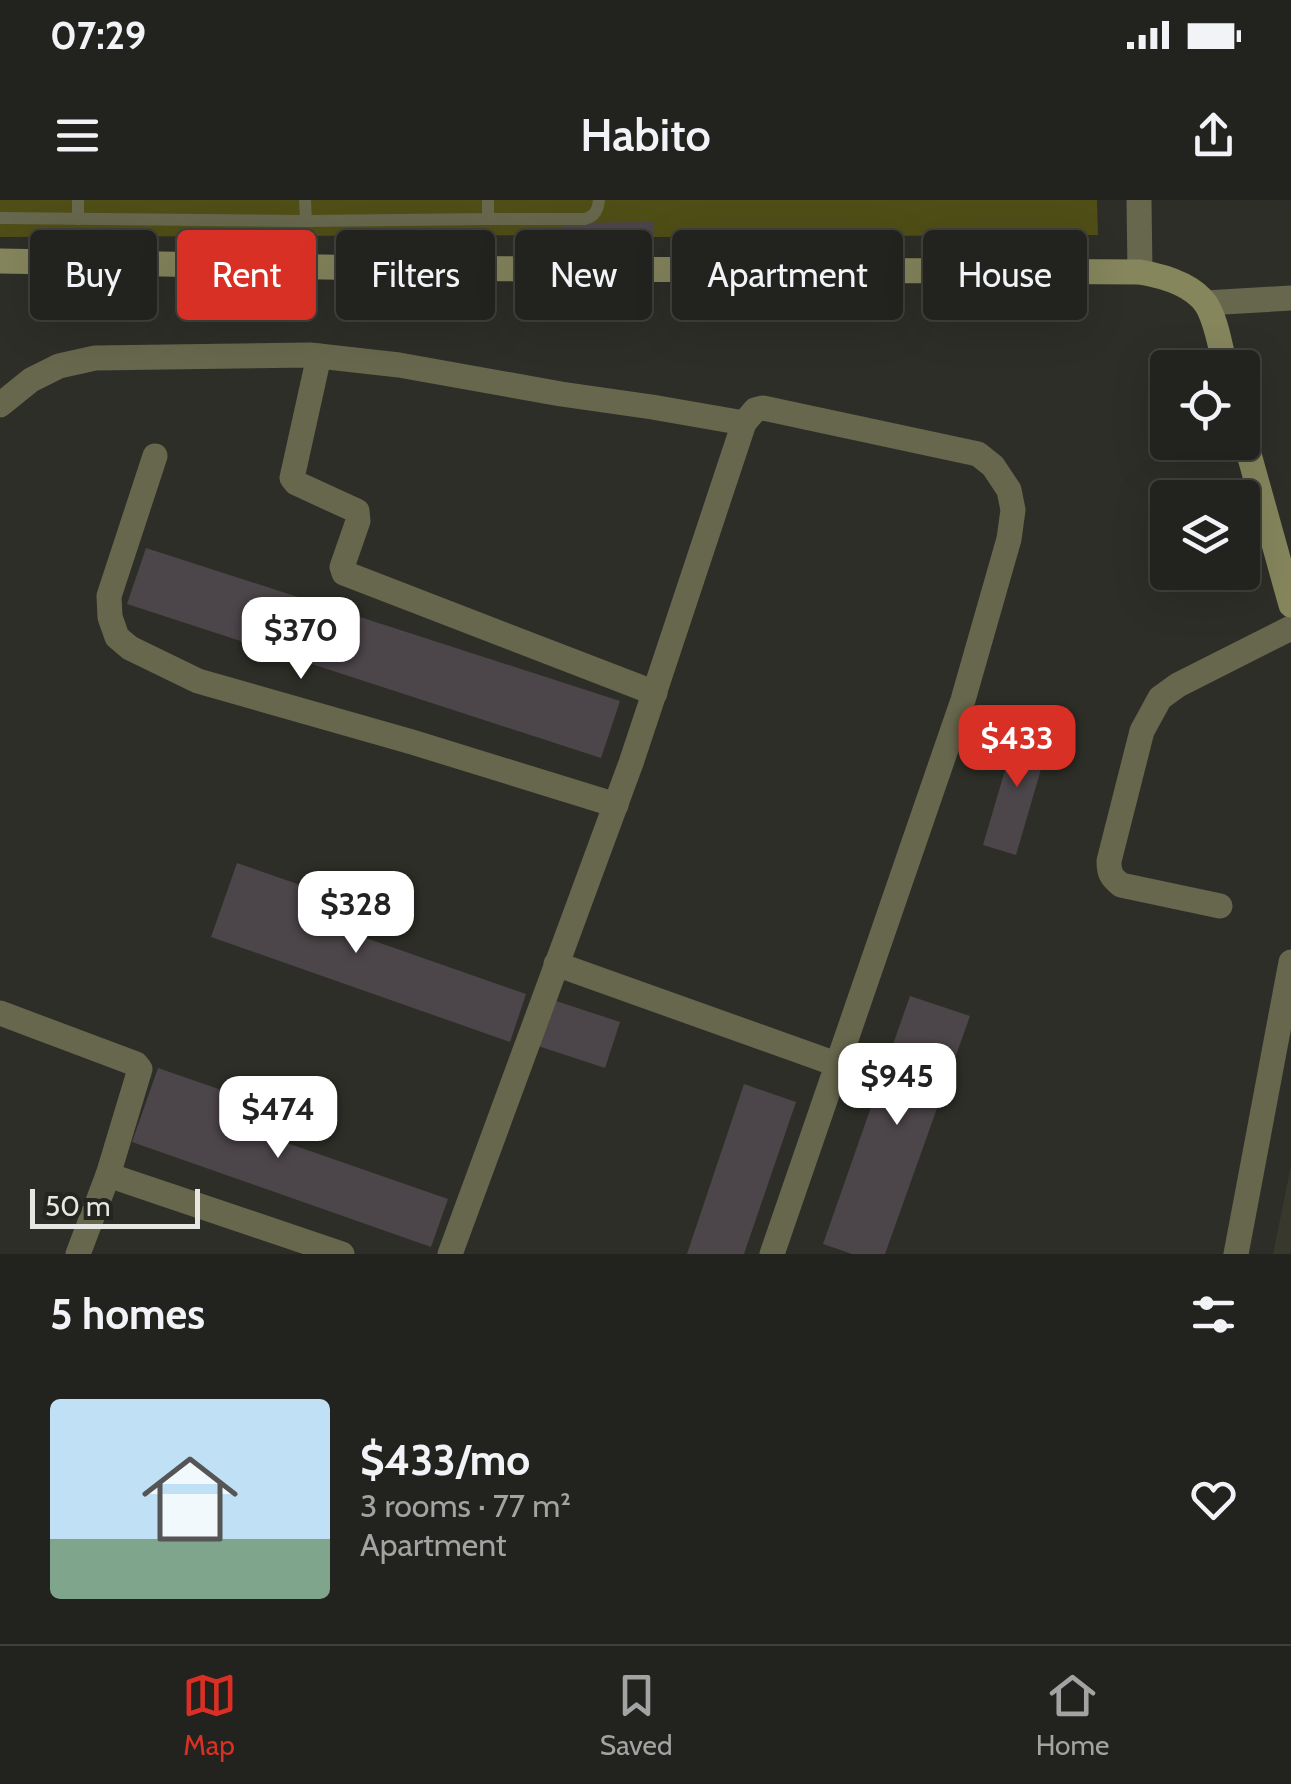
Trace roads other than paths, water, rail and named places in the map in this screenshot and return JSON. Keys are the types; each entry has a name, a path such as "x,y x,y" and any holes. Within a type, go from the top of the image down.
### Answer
{"main road":[{"path":"0,261 398,268 1140,272 1166,277 1192,290 1206,303 1220,350"},
{"path":"1251,460 1291,605"}],"street":[{"path":"1139,200 1140,272"},
{"path":"1206,303 1291,298"},
{"path":"0,405 31,380 59,366 94,358 250,354 319,356 399,366 744,423"},
{"path":"319,356 292,478 357,511 358,521 342,567 344,574 655,693"},
{"path":"450,1254 616,806 744,423 755,410 763,408 978,454 1009,490 1013,510 1009,539 963,700 772,1254"},
{"path":"156,456 109,596 110,618 117,637 130,648 198,681 616,806"},
{"path":"1220,906 1121,885 1112,878 1109,861 1142,731 1160,698 1178,684 1291,628"},
{"path":"1236,1254 1291,962"},
{"path":"556,964 836,1064"},
{"path":"0,1012 136,1064 140,1069 108,1175 78,1254"},
{"path":"108,1175 342,1254"}],"lane":[{"path":"78,200 78,219"},
{"path":"305,200 306,221"},
{"path":"488,200 488,218"},
{"path":"0,218 585,219 597,211 599,200"}]}
